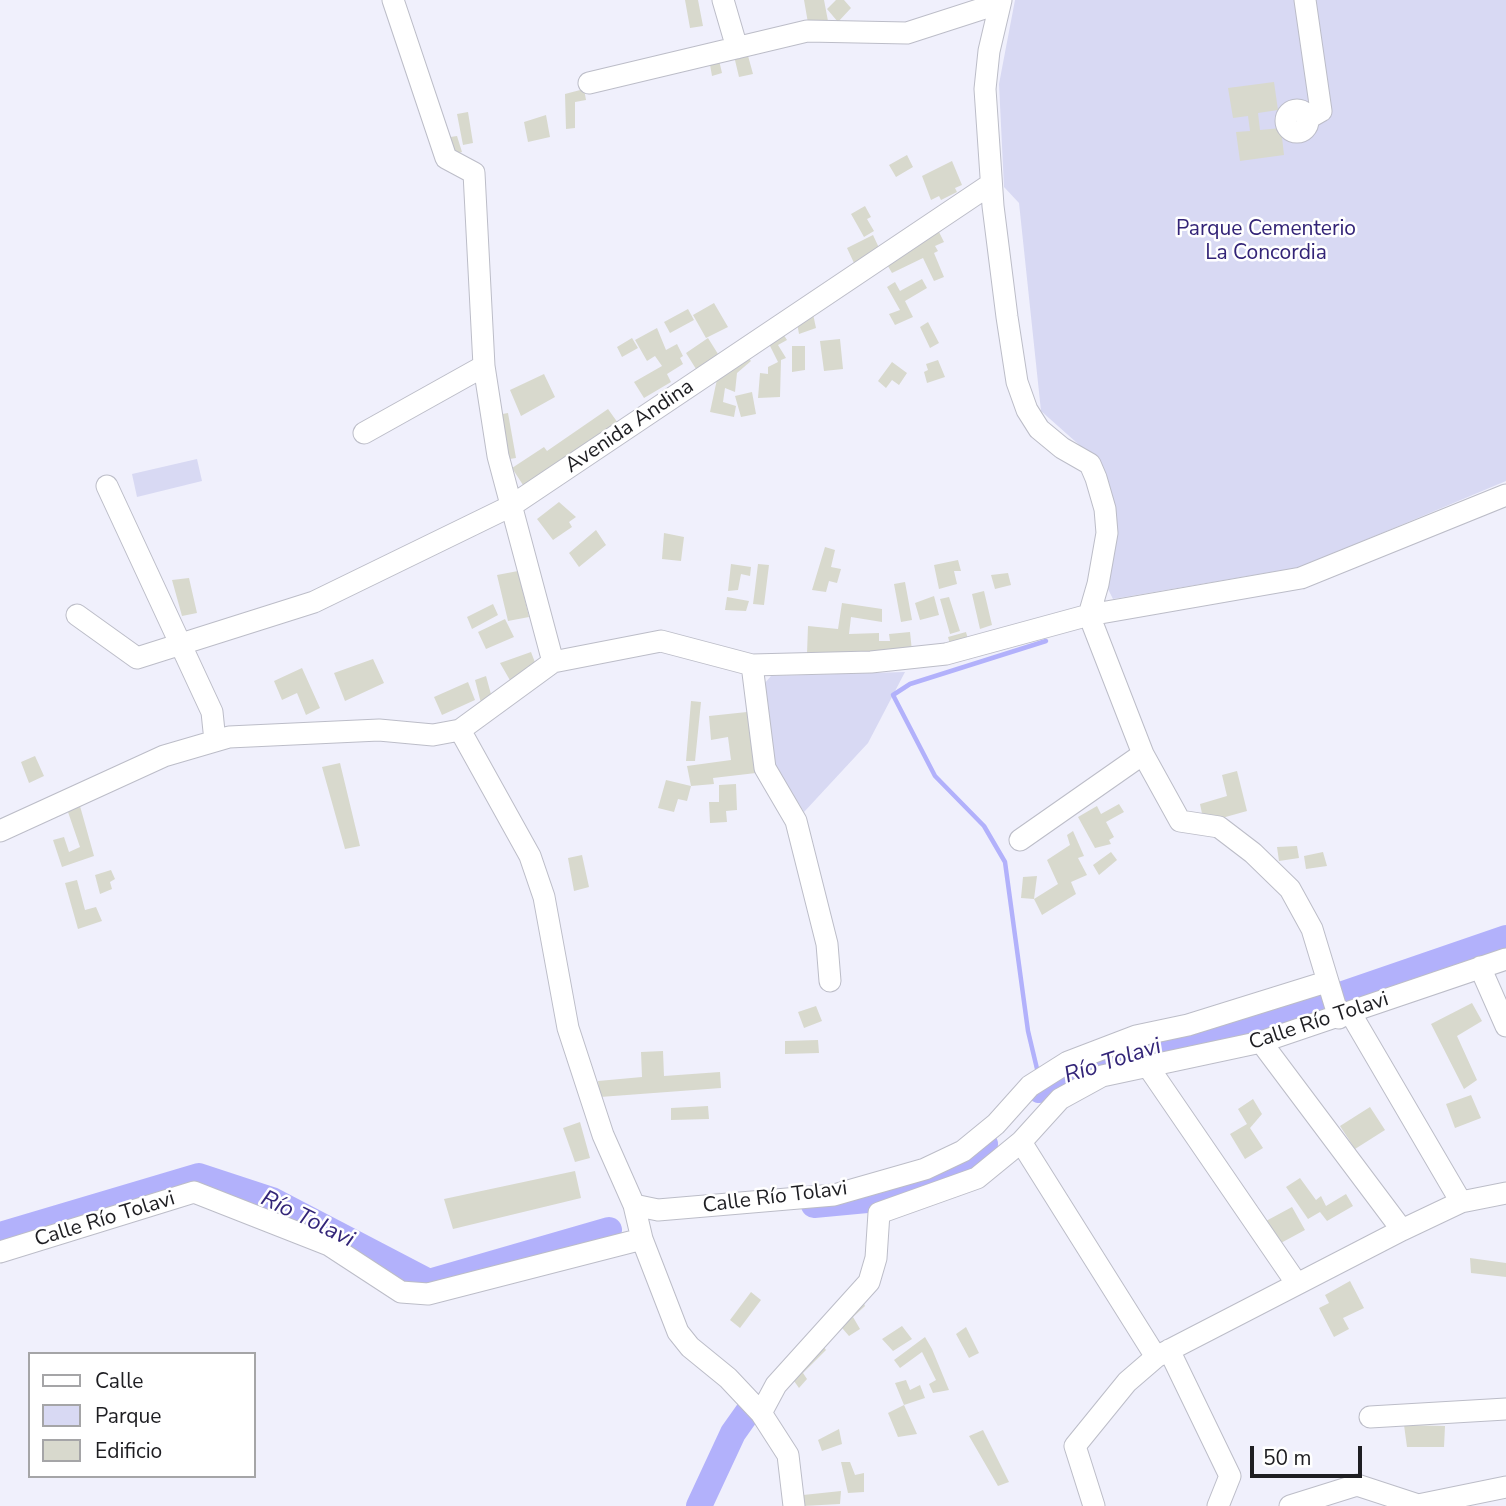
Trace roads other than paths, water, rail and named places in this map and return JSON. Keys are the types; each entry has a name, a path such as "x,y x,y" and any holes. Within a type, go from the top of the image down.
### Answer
{"street":[{"path":"393,0 446,158 474,173 484,366 498,456 553,662"},
{"path":"723,0 737,48"},
{"path":"1305,0 1321,111 1307,119"},
{"path":"589,83 807,31 907,33 1001,1"},
{"path":"1001,1 989,51 985,89 991,184 1017,382 1027,410 1039,429 1062,449 1090,464 1105,509 1107,533 1098,584 1088,615 1143,754 1180,821 1219,827 1253,853 1290,889 1312,929 1326,982 1343,1016 1461,1202"},
{"name":"Avenida Andina","path":"77,615 137,658 314,602 511,506 991,184"},
{"path":"364,433 484,366"},
{"path":"107,486 212,712 215,741"},
{"path":"0,831 164,756 229,737 379,730 433,735 460,730 553,662 661,641 752,665 871,662 946,654 1088,615 1301,578 1506,495"},
{"path":"752,665 765,768 796,821 827,944 830,981"},
{"path":"460,730 530,856 544,897 568,1028 603,1135 634,1205 642,1239 678,1332 690,1347 728,1378 761,1413 788,1455 794,1506"},
{"path":"1020,840 1143,754"},
{"name":"Calle Río Tolavi","path":"761,1413 776,1385 869,1282 876,1258 879,1213 977,1178 1021,1142 1060,1099 1102,1076 1261,1042 1506,959"},
{"path":"1480,967 1506,1026"},
{"name":"Calle Río Tolavi","path":"634,1205 658,1210 834,1195 925,1169 963,1151 996,1124 1030,1086 1068,1062 1136,1036 1188,1025 1326,982"},
{"path":"1261,1042 1402,1230"},
{"path":"1149,1068 1297,1284"},
{"path":"1021,1142 1163,1353 1230,1476 1218,1506"},
{"name":"Calle Río Tolavi","path":"0,1252 194,1192 329,1245 401,1292 428,1294 642,1239"},
{"path":"1094,1506 1075,1446 1127,1382 1163,1353 1461,1202 1506,1193"},
{"path":"1370,1417 1506,1409"},
{"path":"1290,1506 1357,1485 1418,1505 1506,1487"}],"waterway":[{"path":"1038,1073 1028,1031 1005,862 984,826 935,776 893,695 910,684 1046,641"},
{"name":"Río Tolavi","path":"1039,1090 1084,1066 1311,1005 1506,938"},
{"name":"Río Tolavi","path":"814,1205 867,1200 937,1177 970,1158 985,1144"},
{"name":"Río Tolavi","path":"0,1235 199,1176 272,1200 429,1282 609,1230"},
{"path":"699,1506 733,1433 750,1409"}],"park label":[{"name":"Parque Cementerio La Concordia","path":"1266,242"}]}
